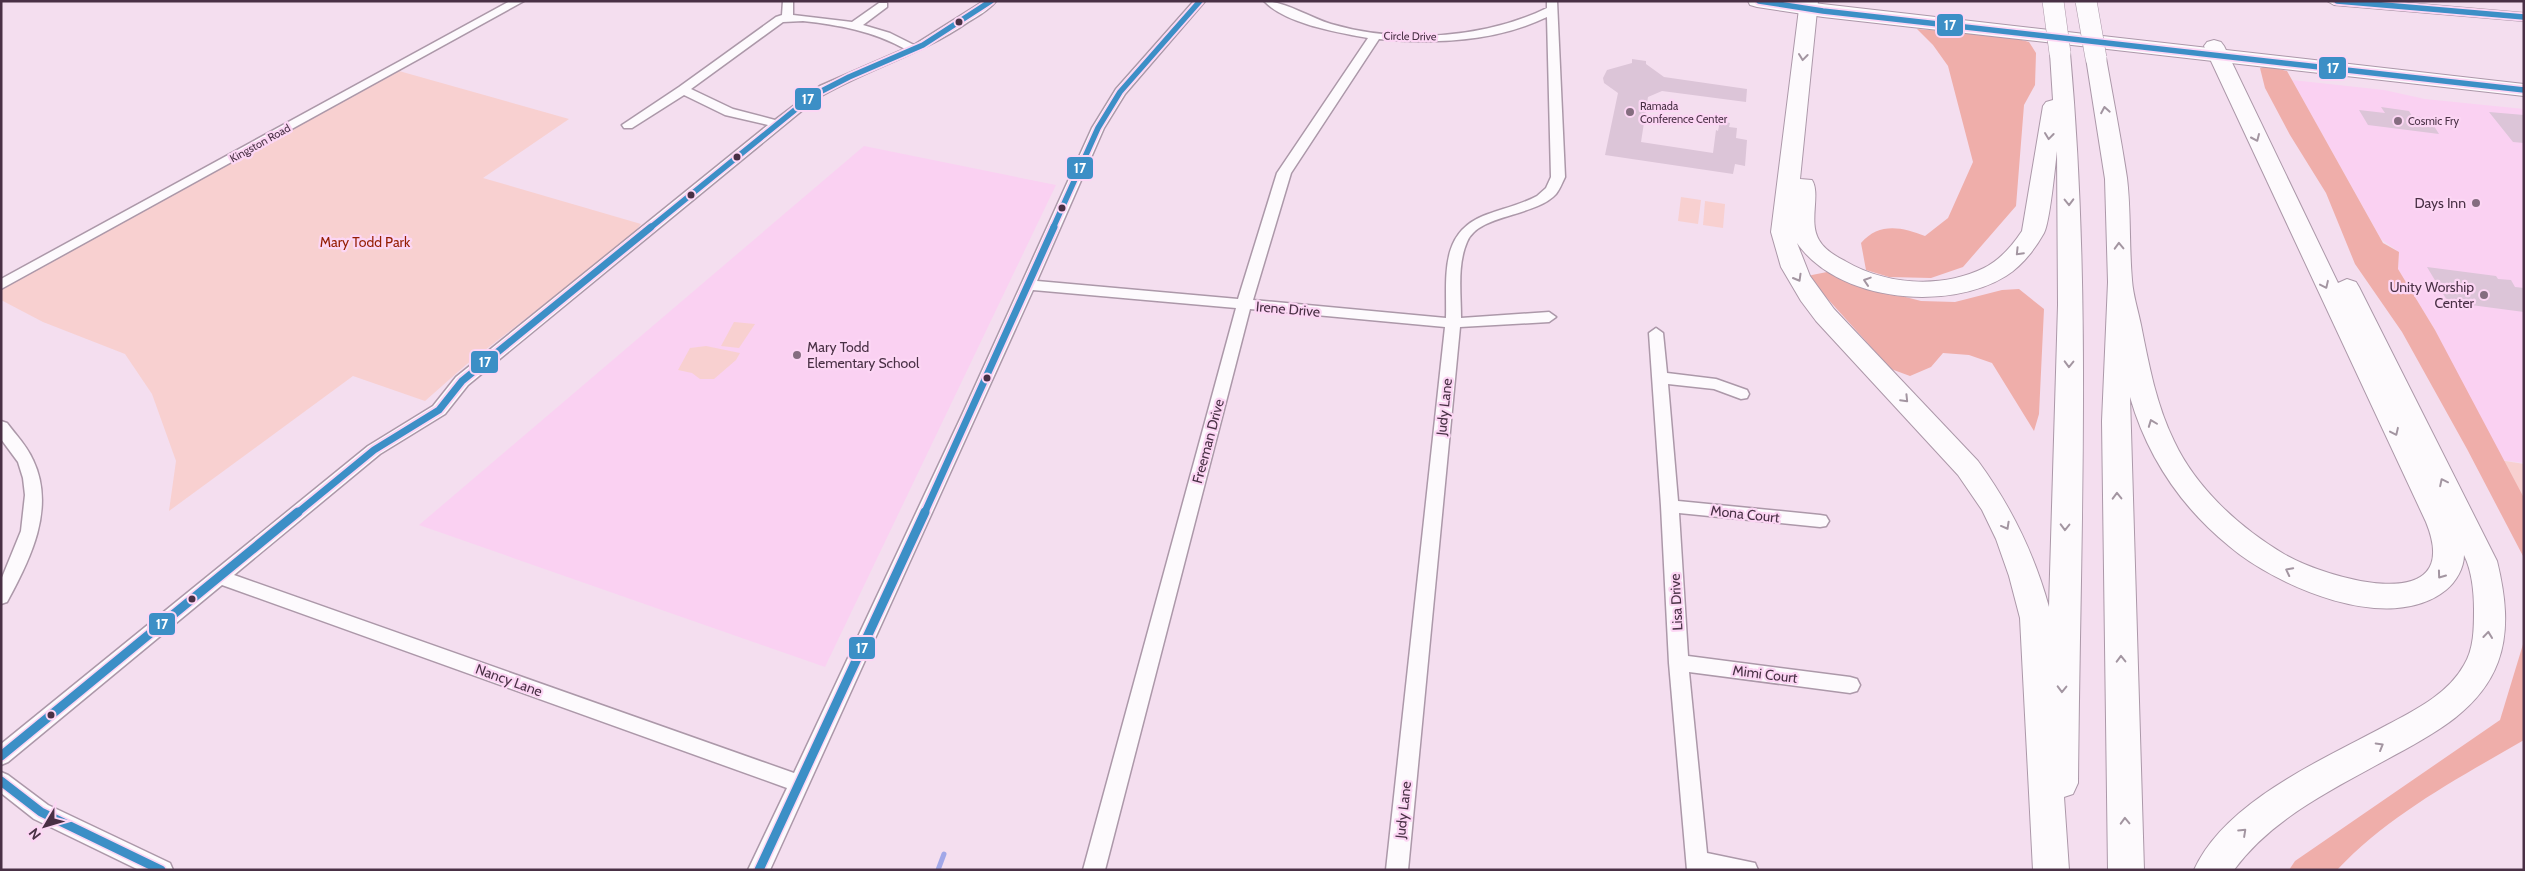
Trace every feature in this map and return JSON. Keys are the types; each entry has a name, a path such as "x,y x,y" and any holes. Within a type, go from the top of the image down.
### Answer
{"highway":[{"path":"1757,1 1817,5 2224,52 2524,90"},
{"path":"2053,1 2061,62 2068,153 2070,305 2059,870"},
{"path":"2086,1 2116,179 2120,282 2116,421 2126,870"},
{"path":"1817,5 1802,210 1806,238 1825,260 1841,270 1876,284 1918,289 1953,286 1993,273 2023,248 2034,231 2061,62"},
{"path":"1817,5 1783,232 1786,250 1792,268 1804,290 1968,468 1988,494 2009,531 2027,581 2036,618 2051,870"},
{"path":"2224,52 2524,80"},
{"path":"2120,282 2129,316 2142,399 2157,438 2174,467 2197,496 2224,524 2255,551 2289,571 2323,585 2353,593 2380,596 2406,594 2424,590 2437,582 2449,561 2444,529 2338,310 2224,52"},
{"path":"2212,870 2223,853 2245,830 2272,809 2420,724 2453,700 2475,676 2478,670 2487,642 2490,613 2489,592 2482,562 2224,52"}],"street":[{"name":"Kingston Road","path":"1,286 519,1"},
{"path":"787,17 788,1"},
{"path":"1,756 374,450 439,410 462,381 820,91 914,50 948,32 991,1"},
{"path":"759,870 1028,286 1098,128 1120,92 1200,1"},
{"name":"Circle Drive","path":"1269,1 1313,22 1375,36 1423,38 1489,32 1524,24 1552,6"},
{"path":"2334,1 2524,17"},
{"path":"853,27 883,5"},
{"name":"Judy Lane","path":"1397,870 1453,324 1457,251 1461,237 1469,229 1491,218 1533,204 1551,191 1558,177 1552,6"},
{"path":"628,125 683,90 780,19 787,17 853,27 885,35 914,50"},
{"name":"Freeman Drive","path":"1094,870 1244,305 1284,173 1375,36"},
{"path":"683,90 729,112 777,124"},
{"name":"Irene Drive","path":"1028,286 1453,324 1548,317"},
{"name":"Lisa Drive","path":"1656,333 1670,506 1679,663 1697,865"},
{"path":"1661,378 1716,384 1741,394"},
{"path":"1,597 24,548 32,517 34,489 25,461 4,436"},
{"name":"Mona Court","path":"1670,506 1820,522"},
{"name":"Nancy Lane","path":"220,577 798,784"},
{"name":"Mimi Court","path":"1679,663 1850,685"},
{"path":"1,781 41,812 162,870"},
{"path":"1697,865 1747,870"}],"shaded area":[{"path":"1917,29 2007,36 2029,42 2036,53 2035,85 2024,105 2016,206 1963,267 1931,278 1889,277 1866,270 1861,243 1875,232 1891,228 1908,230 1925,236 1948,218 1973,162 1948,66 1933,45"},
{"path":"2266,66 2287,71 2383,243 2399,252 2398,269 2435,330 2524,498 2524,578 2523,556 2467,449 2402,332 2355,264 2326,193 2290,135 2265,88 2260,68"},
{"path":"2292,80 2384,90 2425,99 2524,109 2524,463 2501,460 2435,330 2398,269 2399,252 2381,239"},
{"name":"Mary Todd Elementary School","path":"864,146 1056,185 825,667 419,525"},
{"path":"1827,272 1859,285 1921,301 1955,302 2002,290 2019,289 2044,309 2039,414 2034,431 1992,363 1969,355 1943,353 1931,367 1910,376 1891,369 1807,276"},
{"path":"2524,641 2524,740 2425,799 2379,832 2337,870 2289,870 2295,861 2500,720"}],"green space":[{"name":"Mary Todd Park","path":"399,71 569,119 483,178 641,224 632,236 467,364 425,401 353,376 169,511 176,461 152,394 125,354 43,322 1,300 1,289"},
{"path":"1681,197 1701,200 1698,224 1678,221"},
{"path":"1705,201 1725,204 1723,228 1703,225"},
{"path":"734,322 755,324 739,348 721,346"},
{"path":"706,346 740,353 736,360 714,379 700,379 692,373 678,370 690,348"},
{"path":"2499,460 2524,464 2524,504"}],"building":[{"name":"Ramada Conference Center","path":"1632,59 1646,61 1646,64 1664,77 1747,89 1746,102 1662,91 1648,97 1641,142 1713,153 1716,130 1718,131 1720,121 1730,123 1729,127 1737,128 1736,138 1747,140 1745,166 1735,164 1733,174 1605,155 1618,93 1604,83 1603,78 1607,70 1632,63"},
{"name":"Cosmic Fry","path":"2381,107 2409,111 2412,116 2429,118 2439,134 2368,125 2359,110 2385,113"},
{"path":"2489,112 2524,115 2524,143 2513,142"},
{"name":"Unity Worship Center","path":"2427,267 2496,276 2498,279 2511,280 2515,287 2524,288 2524,312 2448,302"}],"waterway":[{"path":"938,870 944,854"}],"transit line":[{"name":"17","path":"1,756 374,450 439,410 462,381 812,96 849,77 923,45 991,1"},
{"name":"17","path":"759,870 970,415 1098,128 1120,92 1200,1"},
{"name":"17","path":"1759,1 1823,11 2524,90"},
{"name":"17","path":"2337,1 2524,17"},
{"name":"17","path":"1,781 41,812 161,870"}],"place":[{"name":"Ramada Conference Center","path":"1630,112"},
{"name":"Cosmic Fry","path":"2398,121"},
{"name":"Days Inn","path":"2476,203"},
{"name":"Unity Worship Center","path":"2484,295"},
{"name":"Mary Todd Elementary School","path":"797,355"}]}
